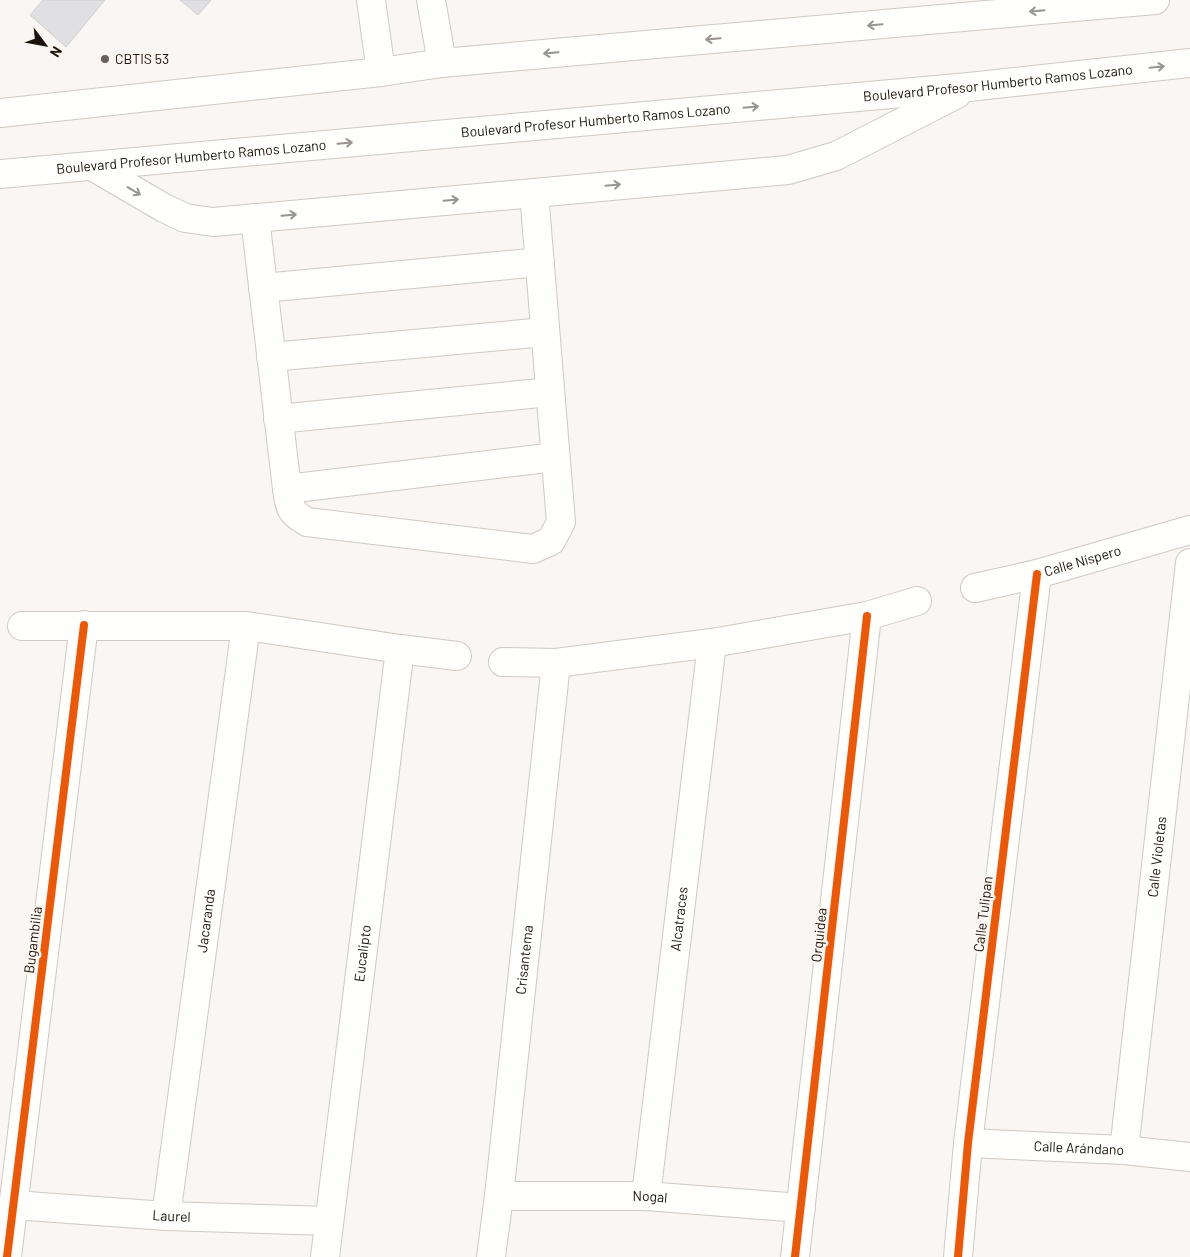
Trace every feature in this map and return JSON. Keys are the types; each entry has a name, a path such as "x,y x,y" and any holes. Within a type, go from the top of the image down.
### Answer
{"street":[{"path":"371,0 381,72"},
{"path":"431,0 442,63"},
{"path":"0,113 381,72 442,63 1155,0"},
{"name":"Boulevard Profesor Humberto Ramos Lozano","path":"0,174 969,87 1190,63"},
{"path":"92,166 164,208 185,218 213,222 788,170 836,156 969,87"},
{"path":"255,218 287,489 289,503 294,515 308,522 532,548 551,541 561,522 534,193"},
{"path":"263,288 540,262"},
{"path":"271,357 545,332"},
{"path":"278,419 550,392"},
{"path":"287,489 556,457"},
{"name":"Calle Níspero","path":"975,588 1037,574 1190,530"},
{"name":"Calle Violetas","path":"1124,1150 1190,563"},
{"name":"Calle Tulipan","path":"958,1257 968,1143 1037,574"},
{"path":"503,662 556,663 712,643 867,616 917,601"},
{"name":"Orquidea","path":"795,1257 867,616"},
{"name":"Bugambilia","path":"7,1257 84,625"},
{"path":"22,626 246,626 457,656"},
{"name":"Jacaranda","path":"166,1216 246,626"},
{"name":"Alcatraces","path":"646,1196 712,643"},
{"name":"Eucalipto","path":"325,1257 400,649"},
{"name":"Crisantema","path":"491,1257 500,1196 556,663"},
{"name":"Calle Arándano","path":"968,1143 1124,1150 1190,1157"},
{"name":"Nogal","path":"500,1196 646,1196 801,1208"},
{"name":"Laurel","path":"14,1205 166,1216 329,1221"}],"building":[{"path":"43,0 105,0 66,47 30,15"},
{"path":"180,0 211,0 198,15"}],"cycle path":[{"path":"958,1257 968,1143 1037,574"},
{"path":"795,1257 867,616"},
{"path":"7,1257 84,625"}],"place":[{"name":"CBTIS 53","path":"105,59"}]}
